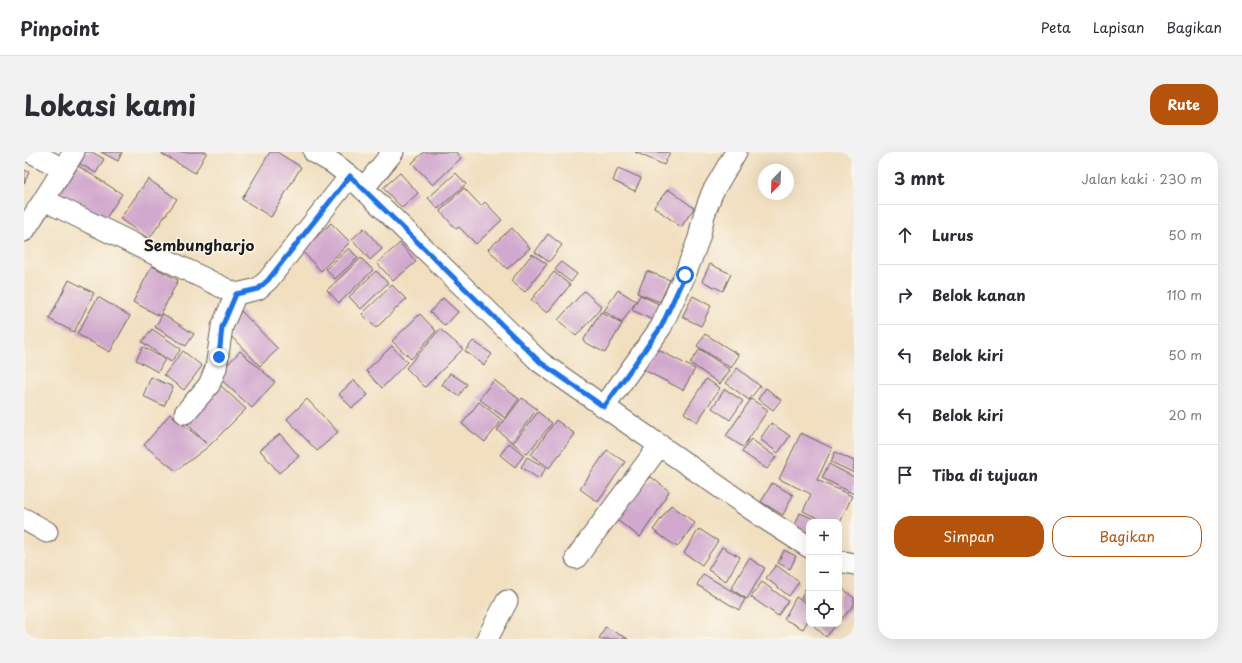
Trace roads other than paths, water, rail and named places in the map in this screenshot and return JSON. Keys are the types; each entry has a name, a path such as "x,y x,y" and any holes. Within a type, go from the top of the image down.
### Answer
{"street":[{"path":"31,152 63,169"},
{"path":"24,231 74,152"},
{"path":"314,152 333,163 357,182 540,362 764,518 806,545"},
{"path":"44,200 236,294 258,289 268,280 357,182 393,152"},
{"path":"604,407 661,327 688,268 699,238 704,215 712,193 736,152"},
{"path":"186,413 209,384 216,368 222,327 236,294"},
{"path":"576,558 660,445"},
{"path":"24,519 47,532"},
{"path":"842,562 854,564"},
{"path":"487,639 507,601"}],"district":[{"name":"Sembungharjo","path":"199,246"}]}
